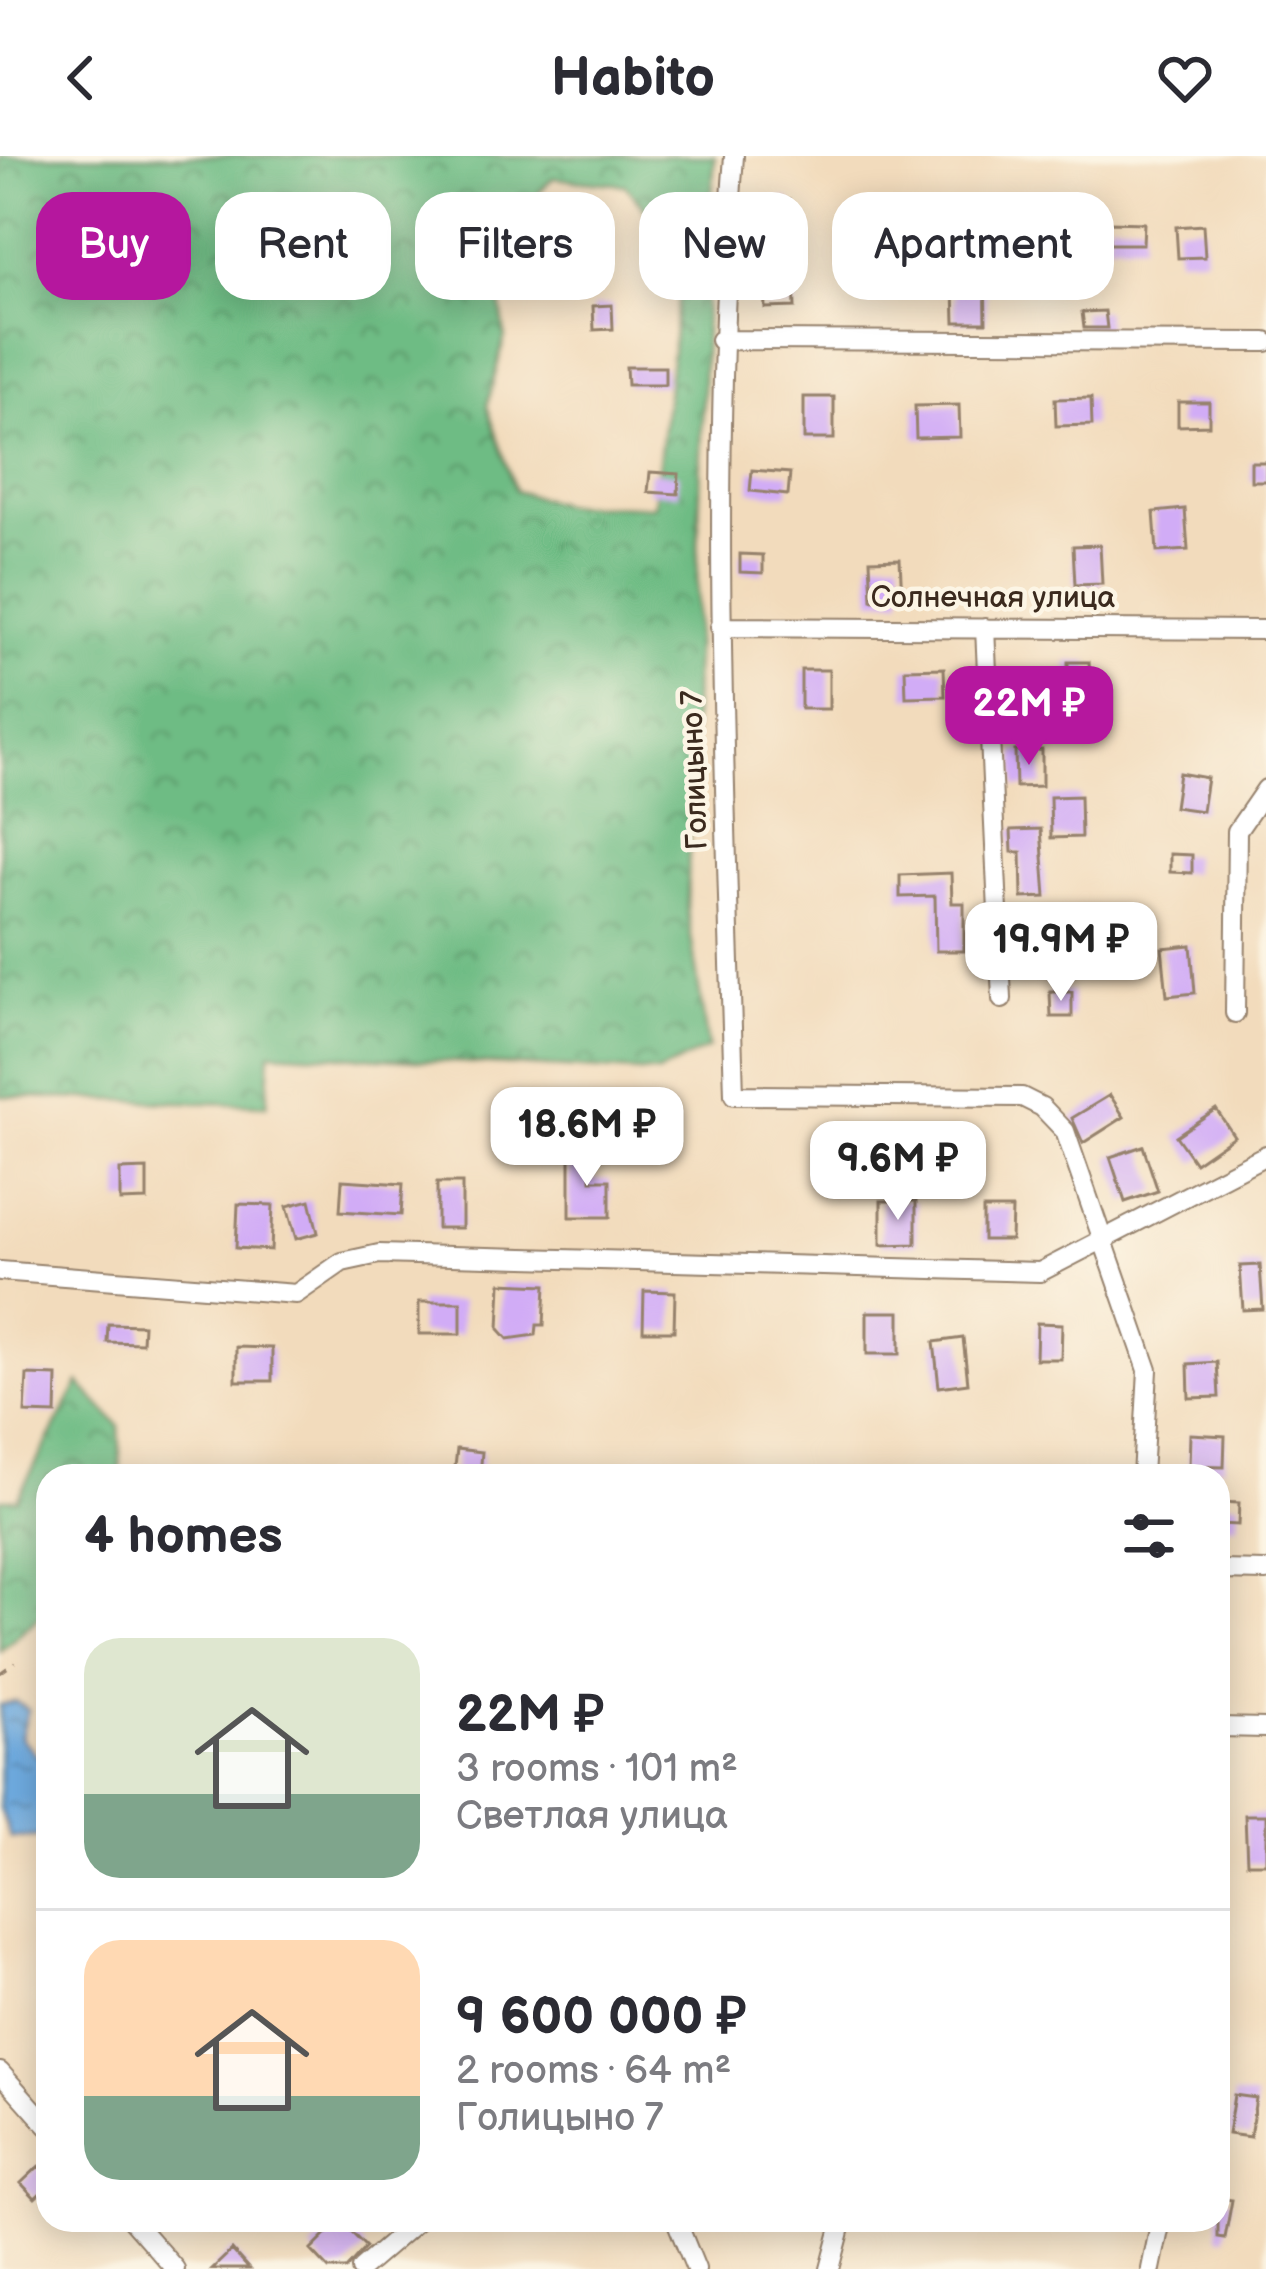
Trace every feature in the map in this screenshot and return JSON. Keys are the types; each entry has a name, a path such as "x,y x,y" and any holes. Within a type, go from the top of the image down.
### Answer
{"street":[{"name":"Голицыно 7","path":"734,156 720,340 720,627 734,1095 1022,1097 1042,1107 1066,1130 1104,1239"},
{"path":"720,340 1266,342"},
{"name":"Солнечная улица","path":"720,627 1266,630"},
{"path":"985,628 1002,999"},
{"path":"1235,1012 1237,831 1266,789"},
{"path":"0,1271 296,1294 342,1262 379,1254 1040,1272 1266,1155"},
{"path":"1104,1239 1148,1370 1143,1464"},
{"path":"1230,1570 1266,1571"},
{"path":"1230,1727 1266,1728"},
{"path":"0,2072 36,2112"},
{"path":"143,2232 176,2269"},
{"path":"361,2269 404,2232"},
{"path":"681,2232 696,2269"},
{"path":"830,2269 840,2232"},
{"path":"1151,2269 1159,2232"}],"path":[{"path":"0,1673 15,1662"}],"green space":[{"path":"0,156 715,156 712,192 639,192 639,202 625,185 553,178 539,192 415,192 415,300 500,300 505,336 487,406 515,491 564,505 654,506 678,300 706,300 687,910 708,1048 658,1073 270,1052 267,1105 0,1096"},
{"path":"79,1383 119,1426 121,1464 36,1464 36,1620 0,1651 0,1499 17,1499"}],"water":[{"path":"16,1702 28,1710 21,1737 36,1755 36,1837 10,1838 0,1807 0,1705"}],"building":[{"path":"1114,222 1144,223 1143,244 1114,244"},
{"path":"1203,225 1205,257 1178,258 1176,227"},
{"path":"765,300 795,300 795,307 765,308"},
{"path":"954,300 986,300 986,322 955,322"},
{"path":"612,305 613,329 594,330 593,306"},
{"path":"1105,311 1107,328 1084,328 1082,312"},
{"path":"626,367 665,367 665,385 627,385"},
{"path":"804,397 834,397 834,439 804,439"},
{"path":"1091,398 1092,425 1056,426 1055,399"},
{"path":"1178,402 1209,402 1209,425 1178,426"},
{"path":"959,405 960,437 916,438 915,406"},
{"path":"1251,462 1266,462 1266,481 1251,481"},
{"path":"752,470 790,473 788,495 750,491"},
{"path":"650,472 679,474 678,494 648,492"},
{"path":"1185,509 1188,550 1157,552 1154,512"},
{"path":"1100,545 1102,584 1075,585 1073,546"},
{"path":"740,554 763,555 763,573 740,572"},
{"path":"900,559 902,599 872,600 870,560"},
{"path":"1068,662 1089,662 1090,679 1068,679"},
{"path":"944,668 945,696 906,697 905,669"},
{"path":"801,670 829,670 829,709 801,709"},
{"path":"1042,750 1042,786 1016,787 1015,751"},
{"path":"1179,773 1207,778 1202,811 1174,807"},
{"path":"1080,796 1081,837 1051,838 1050,797"},
{"path":"1041,829 1046,897 1022,898 1021,852 1012,852 1011,830"},
{"path":"1170,854 1192,855 1192,873 1170,872"},
{"path":"951,873 952,903 964,903 964,951 936,951 935,896 900,897 900,875"},
{"path":"1191,945 1195,993 1167,996 1162,948"},
{"path":"1050,992 1072,992 1072,1017 1051,1017"},
{"path":"1110,1095 1124,1117 1083,1143 1072,1118"},
{"path":"1216,1109 1234,1136 1195,1163 1176,1136"},
{"path":"1143,1146 1158,1191 1125,1202 1110,1157"},
{"path":"570,1152 591,1152 591,1180 610,1180 610,1217 570,1217"},
{"path":"147,1169 147,1200 120,1201 120,1170"},
{"path":"342,1180 403,1184 401,1215 340,1211"},
{"path":"437,1183 462,1183 462,1228 437,1228"},
{"path":"310,1200 318,1233 296,1239 287,1206"},
{"path":"881,1201 916,1201 916,1244 881,1245"},
{"path":"238,1204 273,1205 271,1250 236,1248"},
{"path":"983,1209 1012,1209 1011,1240 983,1240"},
{"path":"1260,1265 1263,1309 1243,1310 1240,1266"},
{"path":"501,1283 546,1285 544,1325 537,1325 536,1335 508,1339 499,1329"},
{"path":"644,1291 675,1292 674,1331 643,1331"},
{"path":"419,1302 461,1302 461,1334 419,1334"},
{"path":"867,1312 900,1312 900,1354 867,1354"},
{"path":"1037,1323 1062,1324 1061,1359 1036,1359"},
{"path":"108,1324 143,1325 142,1343 107,1342"},
{"path":"963,1338 968,1383 939,1387 934,1342"},
{"path":"236,1347 272,1348 272,1381 236,1381"},
{"path":"1217,1362 1219,1397 1189,1398 1188,1364"},
{"path":"27,1375 57,1376 56,1414 25,1413"},
{"path":"1190,1434 1225,1436 1224,1464 1189,1464"},
{"path":"457,1449 482,1452 481,1464 455,1464"},
{"path":"1230,1503 1239,1503 1238,1525 1230,1525"},
{"path":"1245,1815 1266,1815 1266,1863 1247,1863"},
{"path":"1234,2095 1256,2098 1250,2137 1230,2134"},
{"path":"36,2169 36,2197 21,2183"},
{"path":"329,2232 351,2232 366,2247 346,2269 329,2269 311,2250"},
{"path":"232,2250 249,2269 212,2269"}]}
